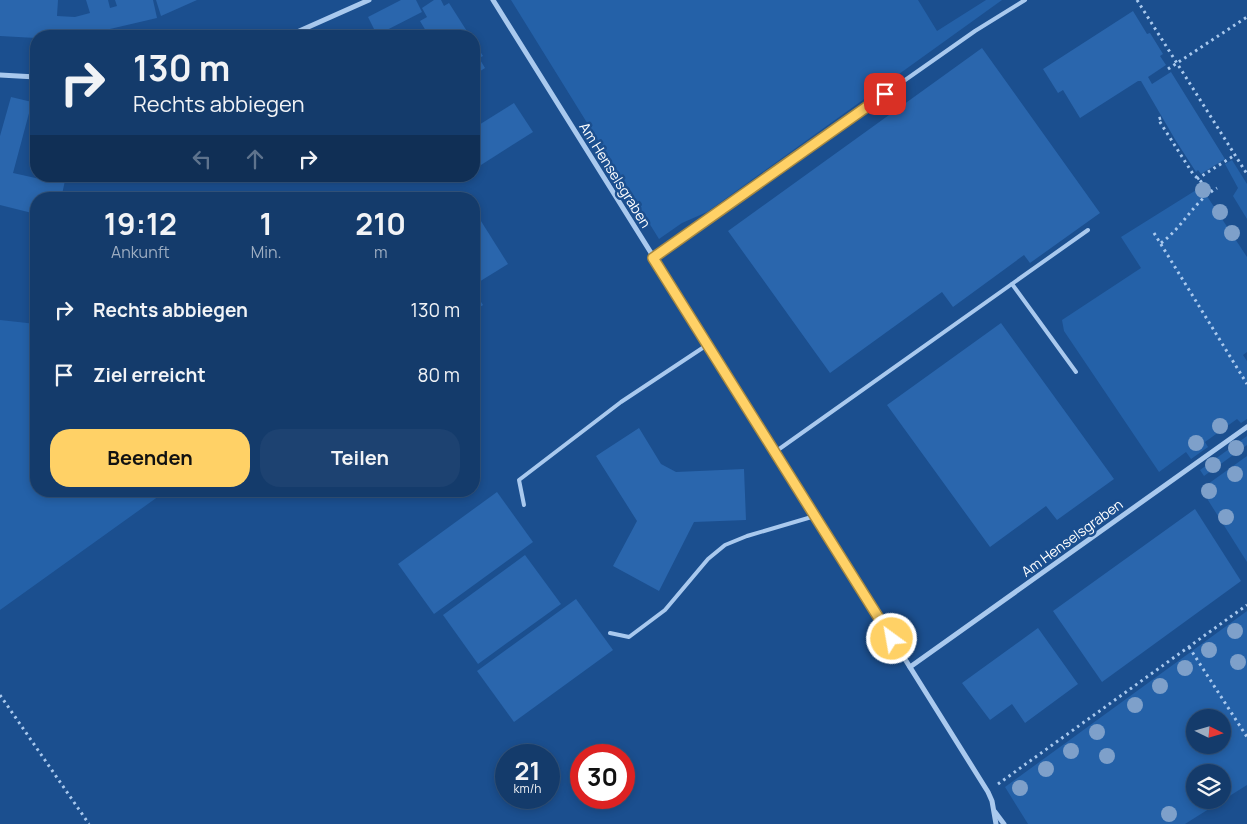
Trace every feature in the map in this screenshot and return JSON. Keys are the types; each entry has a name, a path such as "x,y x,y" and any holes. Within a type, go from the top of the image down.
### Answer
{"street":[{"path":"301,30 368,0"},
{"name":"Am Henselsgraben","path":"493,0 988,792 996,824"},
{"path":"0,75 30,77"},
{"name":"Am Henselsgraben","path":"910,667 1247,427"},
{"path":"994,812 1004,824"}],"lane":[{"path":"653,258 975,31 1025,0"},
{"path":"775,452 1088,230"},
{"path":"1012,284 1076,372"},
{"path":"524,505 519,480 621,402 707,345"},
{"path":"610,633 629,637 665,610 708,559 725,545 747,536 815,516"}],"path":[{"path":"1137,0 1247,174"},
{"path":"1168,69 1247,17"},
{"path":"1161,118 1158,120 1197,179 1212,191"},
{"path":"1197,179 1235,155"},
{"path":"1161,243 1175,233 1203,196 1217,188"},
{"path":"1154,233 1247,384"},
{"path":"988,792 1247,605"},
{"path":"1189,647 1247,737"},
{"path":"0,695 89,824"}],"shaded area":[{"path":"511,0 918,0 937,31 986,0 1002,0 707,212 682,223 659,239"},
{"path":"1232,160 1247,184 1247,219 1233,196 1238,188 1225,164"},
{"path":"1201,187 1247,257 1247,352 1243,355 1247,361 1247,419 1241,423 1237,419 1205,442 1208,447 1191,459 1186,452 1159,472 1064,331 1062,320 1141,268 1121,237"},
{"path":"0,320 30,323 30,497 158,497 0,610"},
{"path":"1247,436 1247,445 1204,476 1200,470"},
{"path":"1247,456 1247,562 1201,489"},
{"path":"1247,611 1247,785 1231,795 1231,764 1186,764 1186,809 1209,809 1185,824 1028,824 1005,787"}],"building":[{"path":"0,0 58,0 57,16 75,17 90,13 86,0 108,0 110,8 117,6 115,0 153,0 157,18 106,30 30,30 30,38 0,36"},
{"path":"156,0 197,0 161,16"},
{"path":"401,0 416,0 422,12 387,30 374,30 368,17"},
{"path":"434,0 441,0 444,6 449,3 466,30 425,30 420,21 427,17 422,8"},
{"path":"1133,11 1147,34 1150,33 1163,54 1160,56 1166,65 1148,77 1152,84 1171,72 1225,159 1201,174 1198,170 1196,172 1176,141 1141,81 1138,81 1080,118 1063,90 1058,93 1043,69"},
{"path":"982,48 1100,213 1030,263 1024,255 953,307 942,292 830,373 728,231"},
{"path":"480,60 485,68 480,71"},
{"path":"11,97 30,102 30,109 13,173 30,177 30,182 65,182 63,192 30,192 30,212 0,205 0,136"},
{"path":"514,103 533,132 481,165 480,124"},
{"path":"480,220 508,264 480,281"},
{"path":"1001,323 1114,479 1057,520 1046,506 990,547 887,405"},
{"path":"639,428 661,464 676,472 744,469 746,520 694,522 659,591 613,566 637,521 596,456"},
{"path":"497,492 533,542 434,614 398,564"},
{"path":"1195,509 1241,581 1102,682 1053,611"},
{"path":"525,555 561,604 478,664 443,615"},
{"path":"576,599 613,650 514,722 477,671"},
{"path":"1038,628 1078,684 1025,723 1012,704 990,720 962,683"}],"route":[{"path":"885,94 653,258 892,639"}]}
